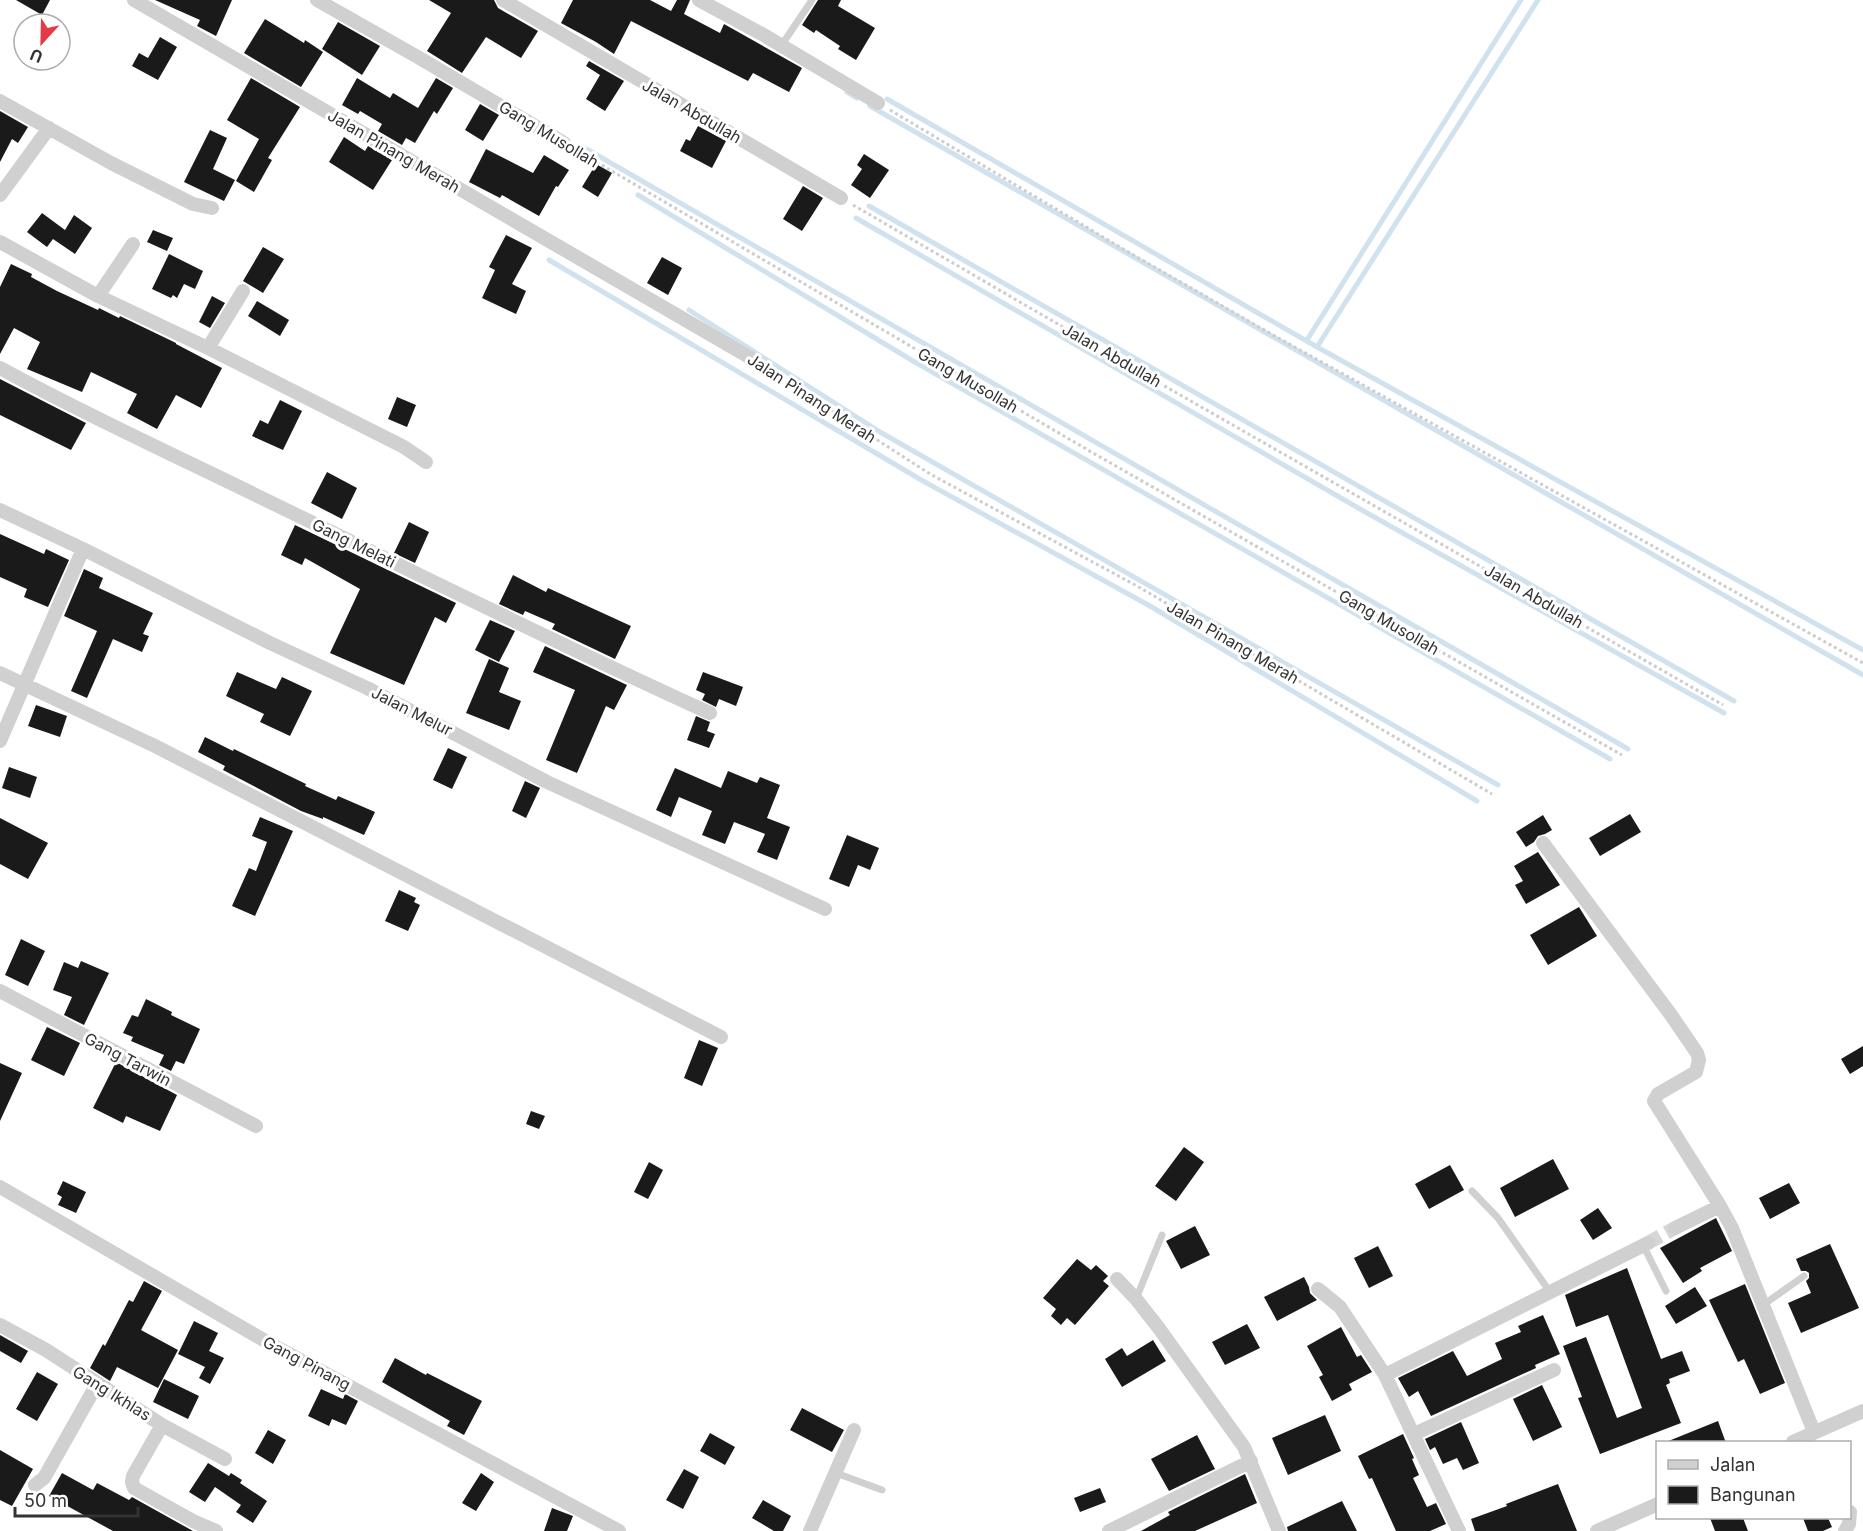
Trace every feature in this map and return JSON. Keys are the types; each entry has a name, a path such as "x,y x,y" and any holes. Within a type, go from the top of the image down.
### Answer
{"street":[{"name":"Jalan Pinang Merah","path":"134,0 756,361"},
{"name":"Gang Musollah","path":"316,0 417,56 564,143"},
{"name":"Jalan Abdullah","path":"503,0 841,198"},
{"path":"699,0 878,103"},
{"path":"0,101 111,163 193,204 212,208"},
{"path":"0,195 49,128"},
{"path":"0,242 98,296 208,348 404,447 426,462"},
{"path":"98,296 133,244"},
{"path":"208,348 243,291"},
{"name":"Gang Melati","path":"0,368 143,442 586,656 710,712"},
{"name":"Jalan Melur","path":"0,510 270,643 367,688 547,782 825,909"},
{"path":"0,741 82,549"},
{"path":"0,673 154,746 721,1037"},
{"path":"1543,843 1671,1014 1697,1053 1699,1060 1696,1072 1658,1094 1654,1101 1732,1228 1763,1305 1821,1435"},
{"name":"Gang Tarwin","path":"0,991 256,1126"},
{"name":"Gang Pinang","path":"0,1187 274,1346 619,1531"},
{"path":"1675,1228 1720,1206"},
{"path":"1385,1375 1645,1244"},
{"path":"1117,1279 1136,1299 1244,1447 1279,1531"},
{"path":"1318,1289 1340,1306 1385,1375 1459,1531"},
{"name":"Gang Ikhlas","path":"0,1325 46,1350 162,1425 225,1459"},
{"path":"1413,1434 1554,1370"},
{"path":"35,1485 44,1478 97,1384"},
{"path":"1800,1441 1821,1435 1863,1411"},
{"path":"162,1425 133,1476 134,1488 216,1531"},
{"path":"810,1531 854,1430"},
{"path":"1109,1531 1251,1461"},
{"path":"1597,1531 1624,1525 1656,1505"}],"lane":[{"path":"781,46 812,0"},
{"path":"1472,1191 1498,1218 1550,1292"},
{"path":"1136,1299 1162,1235"},
{"path":"1645,1244 1666,1291"},
{"path":"1763,1305 1804,1276"},
{"path":"836,1473 882,1490"}],"path":[{"path":"878,103 1263,329 1863,663"},
{"name":"Gang Musollah","path":"564,143 1092,453 1622,755"},
{"name":"Jalan Abdullah","path":"841,198 1723,705"},
{"name":"Jalan Pinang Merah","path":"756,361 930,474 1137,586 1492,794"}],"building":[{"path":"16,0 50,0 44,12 37,12"},
{"path":"155,0 232,0 216,36 197,26 200,20"},
{"path":"429,0 494,0 498,8 538,31 521,58 486,37 462,73 427,51 451,13"},
{"path":"573,0 650,0 671,11 677,0 690,0 684,14 720,33 724,24 802,68 789,92 753,73 748,81 631,21 614,54 561,23"},
{"path":"818,0 841,0 838,6 875,28 856,60 838,49 840,46 816,30 814,33 802,25"},
{"path":"265,19 323,52 301,87 244,53"},
{"path":"338,22 380,46 362,75 322,49"},
{"path":"160,37 177,47 158,80 132,66 139,53 148,58"},
{"path":"589,61 624,81 605,111 586,99 600,75 586,66"},
{"path":"251,78 300,107 268,158 272,160 254,192 236,181 259,139 227,120"},
{"path":"357,78 390,98 393,93 418,108 436,78 453,88 437,114 434,111 415,143 406,138 402,145 378,131 382,124 360,111 358,114 342,105"},
{"path":"480,104 499,115 483,141 465,130"},
{"path":"0,111 28,127 18,143 12,139 0,162"},
{"path":"698,126 726,141 712,168 680,151 686,139 690,141"},
{"path":"210,130 227,138 213,169 235,180 224,201 184,182"},
{"path":"344,137 365,151 368,146 392,160 373,190 329,162"},
{"path":"486,149 533,173 544,155 569,170 558,187 556,186 539,216 502,195 500,198 469,182"},
{"path":"864,154 889,170 870,198 851,185 862,169 857,165"},
{"path":"596,164 612,173 598,197 582,187"},
{"path":"803,186 823,198 802,231 783,219"},
{"path":"42,213 65,230 74,215 92,228 75,254 53,239 47,247 27,232"},
{"path":"153,230 173,238 167,251 147,242"},
{"path":"506,235 532,248 512,284 526,291 516,314 482,298 495,270 489,267"},
{"path":"263,247 284,259 263,293 243,281"},
{"path":"169,254 203,271 195,289 184,284 177,298 173,295 171,298 152,289"},
{"path":"662,257 682,268 668,295 647,283"},
{"path":"11,264 32,274 31,277 57,291 98,310 99,308 119,318 120,316 222,368 201,408 176,395 157,429 127,413 137,394 91,372 82,392 27,369 40,342 14,328 0,354 0,287"},
{"path":"212,296 225,303 210,328 199,322"},
{"path":"257,301 289,320 280,336 248,316"},
{"path":"0,379 86,423 71,450 0,415"},
{"path":"397,397 416,405 407,427 388,419"},
{"path":"280,400 302,411 283,450 252,436 260,420 268,424"},
{"path":"327,472 357,488 342,519 311,503"},
{"path":"409,522 429,532 415,563 394,553"},
{"path":"295,525 456,603 446,623 435,617 404,685 330,653 360,589 305,558 302,565 281,555"},
{"path":"0,534 44,554 46,549 69,560 48,607 24,597 27,589 0,577"},
{"path":"84,569 103,578 99,588 153,613 143,634 149,636 142,652 113,639 87,698 71,691 97,631 64,616"},
{"path":"513,575 546,592 548,588 631,626 615,659 552,629 555,624 525,611 523,615 499,604"},
{"path":"490,620 515,631 499,662 475,650"},
{"path":"545,646 627,685 614,710 606,706 577,773 546,760 575,690 533,672"},
{"path":"489,659 509,668 499,692 521,701 509,730 466,713"},
{"path":"237,672 276,689 282,677 312,691 290,736 260,722 264,714 226,696"},
{"path":"703,672 743,687 736,706 719,699 716,707 702,700 705,694 696,690"},
{"path":"36,705 67,716 60,737 28,726"},
{"path":"696,716 710,722 707,731 715,734 709,748 687,740"},
{"path":"205,737 336,800 338,796 375,812 364,835 323,817 323,819 301,811 223,770 225,766 198,752"},
{"path":"448,748 467,757 452,789 433,780"},
{"path":"9,767 37,777 30,798 2,788"},
{"path":"675,768 721,788 728,771 757,783 760,777 780,785 767,818 790,827 777,860 757,852 765,834 734,822 725,844 702,835 712,811 679,797 671,817 656,810"},
{"path":"525,781 540,788 526,818 512,811"},
{"path":"1630,814 1641,832 1600,856 1589,838"},
{"path":"1543,815 1552,830 1538,836 1526,847 1516,832"},
{"path":"260,817 293,831 255,916 232,906 249,868 256,871 267,842 252,836"},
{"path":"0,818 48,843 28,879 0,864"},
{"path":"847,835 879,848 870,870 858,865 849,887 829,879"},
{"path":"1538,852 1560,885 1526,904 1515,885 1523,881 1514,866"},
{"path":"399,890 416,898 414,902 420,905 408,931 385,921"},
{"path":"1579,907 1597,936 1548,965 1530,935"},
{"path":"21,939 45,951 28,986 5,975"},
{"path":"81,961 109,973 84,1025 64,1015 72,997 53,990 64,962 78,968"},
{"path":"146,999 172,1012 171,1015 200,1029 184,1064 176,1061 171,1071 159,1065 164,1055 131,1041 133,1037 123,1033 132,1015 138,1017"},
{"path":"47,1027 80,1043 64,1076 31,1060"},
{"path":"699,1040 718,1048 702,1086 684,1078"},
{"path":"1863,1046 1863,1066 1850,1074 1841,1059"},
{"path":"116,1062 177,1095 160,1131 126,1116 123,1123 93,1108"},
{"path":"0,1063 22,1073 0,1121"},
{"path":"531,1111 545,1116 539,1129 526,1124"},
{"path":"1184,1147 1204,1162 1176,1201 1155,1186"},
{"path":"1553,1159 1569,1189 1515,1217 1500,1188"},
{"path":"649,1162 663,1170 648,1199 634,1192"},
{"path":"1450,1165 1464,1190 1429,1209 1415,1184"},
{"path":"63,1181 86,1192 76,1213 58,1205 62,1197 57,1194"},
{"path":"1789,1183 1800,1203 1770,1219 1759,1198"},
{"path":"1598,1208 1612,1228 1593,1240 1580,1220"},
{"path":"1716,1218 1732,1251 1700,1268 1702,1271 1683,1283 1660,1248"},
{"path":"1195,1226 1210,1255 1181,1269 1166,1241"},
{"path":"1830,1244 1859,1308 1801,1333 1788,1303 1811,1293 1806,1281 1809,1273 1801,1271 1796,1259"},
{"path":"1378,1246 1393,1276 1369,1288 1354,1258"},
{"path":"1077,1259 1091,1270 1096,1265 1108,1276 1103,1281 1109,1286 1075,1325 1067,1318 1061,1325 1051,1316 1056,1309 1043,1298"},
{"path":"1627,1268 1661,1359 1682,1351 1690,1371 1669,1379 1670,1383 1666,1385 1681,1423 1600,1454 1578,1398 1582,1397 1563,1346 1586,1337 1617,1418 1642,1408 1608,1315 1576,1327 1565,1295"},
{"path":"1304,1277 1310,1293 1317,1300 1277,1321 1264,1297"},
{"path":"144,1281 162,1291 141,1330 178,1350 158,1388 117,1367 110,1381 90,1368 103,1344 105,1346 129,1300 133,1302"},
{"path":"1745,1284 1785,1383 1760,1394 1744,1359 1738,1362 1709,1300"},
{"path":"1695,1287 1707,1306 1676,1324 1665,1306"},
{"path":"1543,1315 1560,1354 1535,1365 1536,1368 1431,1416 1418,1391 1409,1397 1398,1378 1453,1351 1467,1376 1502,1359 1495,1343 1521,1332 1518,1326"},
{"path":"194,1321 218,1333 209,1351 224,1358 210,1384 199,1378 205,1367 178,1354"},
{"path":"1247,1324 1260,1348 1225,1365 1212,1342"},
{"path":"1341,1327 1357,1357 1361,1355 1372,1372 1349,1384 1352,1390 1332,1401 1319,1377 1323,1375 1307,1346"},
{"path":"0,1335 28,1351 21,1363 0,1351"},
{"path":"1153,1340 1166,1361 1122,1387 1105,1359 1122,1348 1127,1356"},
{"path":"395,1358 482,1401 464,1435 447,1426 450,1421 382,1382"},
{"path":"37,1372 58,1384 37,1421 16,1409"},
{"path":"164,1379 199,1396 188,1419 153,1402"},
{"path":"1542,1385 1562,1427 1533,1441 1513,1399"},
{"path":"321,1389 343,1399 345,1394 358,1401 346,1425 332,1419 329,1426 308,1416"},
{"path":"802,1408 844,1430 832,1452 790,1430"},
{"path":"1325,1415 1341,1451 1288,1475 1272,1438"},
{"path":"1718,1421 1725,1441 1668,1441"},
{"path":"1461,1422 1479,1463 1463,1470 1457,1458 1443,1464 1435,1447 1430,1450 1425,1439"},
{"path":"268,1430 286,1440 273,1464 255,1453"},
{"path":"710,1433 735,1447 725,1465 700,1451"},
{"path":"1403,1434 1419,1475 1413,1478 1427,1507 1436,1503 1446,1524 1430,1531 1396,1531 1372,1478 1369,1479 1358,1456"},
{"path":"1197,1435 1215,1469 1169,1491 1151,1459"},
{"path":"0,1450 33,1469 12,1506 0,1500"},
{"path":"208,1463 229,1476 231,1473 242,1480 240,1483 267,1501 253,1523 236,1512 241,1505 215,1487 205,1502 189,1492"},
{"path":"684,1469 699,1477 683,1509 666,1500"},
{"path":"62,1473 93,1490 97,1483 129,1500 132,1497 193,1531 113,1531 49,1496"},
{"path":"481,1473 494,1482 476,1511 462,1503"},
{"path":"1245,1474 1257,1503 1195,1531 1141,1531 1170,1515 1168,1512"},
{"path":"1558,1484 1577,1531 1475,1531 1471,1519"},
{"path":"1100,1488 1106,1502 1080,1512 1074,1498"},
{"path":"763,1500 791,1516 783,1531 774,1531 752,1518"},
{"path":"1342,1501 1357,1531 1288,1531 1287,1527"},
{"path":"552,1508 573,1516 567,1531 544,1531"},
{"path":"1710,1519 1743,1519 1748,1531 1715,1531"},
{"path":"1803,1519 1828,1519 1832,1527 1823,1531 1808,1531"}],"waterway":[{"path":"1307,340 1521,0"},
{"path":"1317,347 1538,0"},
{"path":"847,92 857,98"},
{"path":"887,99 1317,347 1863,650"},
{"path":"870,106 1863,675"},
{"path":"583,147 1628,749"},
{"path":"638,195 913,361 1610,759"},
{"path":"869,206 1734,701"},
{"path":"856,218 1360,509 1724,713"},
{"path":"549,260 923,481 1150,606 1477,801"},
{"path":"689,310 880,432 1498,785"}],"tunnel":[{"path":"1648,1243 1675,1228"}]}
